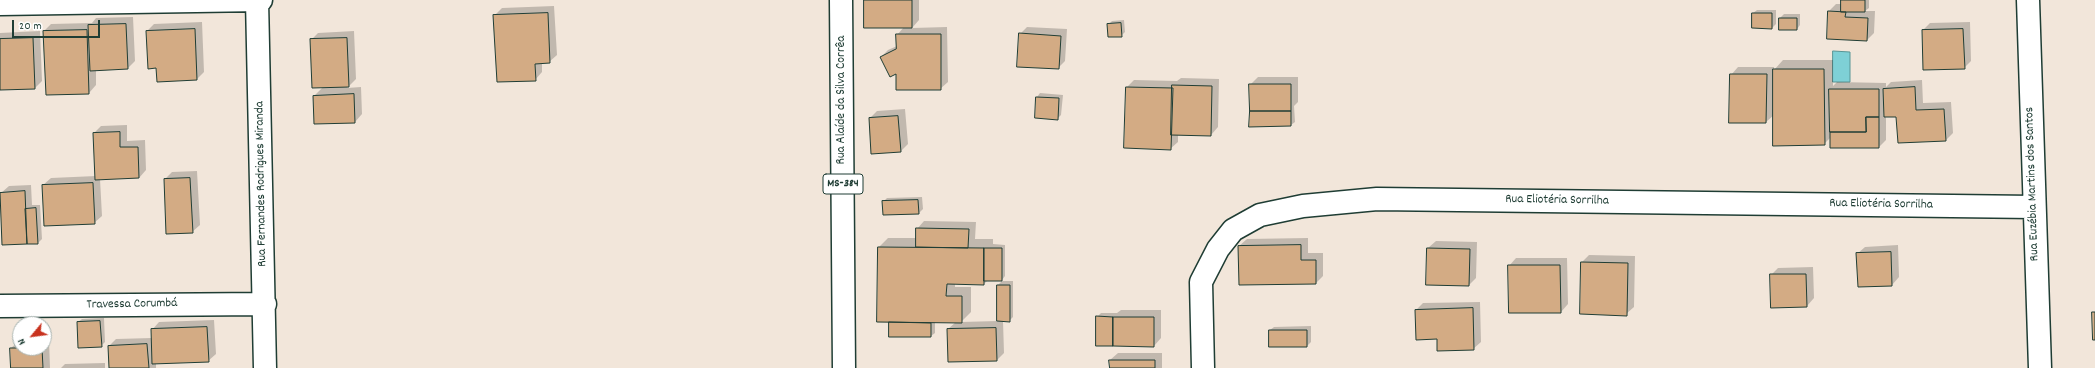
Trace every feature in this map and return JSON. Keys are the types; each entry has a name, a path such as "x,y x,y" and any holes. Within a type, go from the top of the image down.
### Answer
{"street":[{"name":"Rua Fernandes Rodrigues Miranda","path":"257,0 265,304 265,368"},
{"path":"0,4 261,0"},
{"name":"Rua Alaíde da Silva Corrêa","path":"841,0 844,368"},
{"name":"Rua Euzébia Martins dos Santos","path":"2028,0 2040,368"},
{"name":"Rua Eliotéria Sorrilha","path":"1203,368 1201,282 1218,249 1233,230 1260,215 1303,206 1377,199 2034,207"},
{"name":"Travessa Corumbá","path":"0,306 265,304"}],"water":[{"path":"1833,51 1850,52 1850,82 1833,82"}],"building":[{"path":"864,0 912,0 912,28 864,28"},
{"path":"1841,0 1865,0 1865,12 1841,12"},
{"path":"1828,11 1846,12 1845,17 1868,18 1867,41 1827,39"},
{"path":"548,13 550,63 535,64 536,81 497,82 493,15"},
{"path":"1752,13 1772,13 1772,29 1752,28"},
{"path":"1779,18 1797,18 1797,30 1779,30"},
{"path":"1121,23 1122,37 1108,37 1107,24"},
{"path":"126,24 128,69 90,71 88,25"},
{"path":"195,29 197,80 157,82 156,68 148,69 146,31"},
{"path":"1963,29 1965,69 1923,70 1922,30"},
{"path":"87,30 89,94 46,95 43,31"},
{"path":"1019,33 1061,36 1059,69 1017,67"},
{"path":"896,34 941,34 941,90 896,90 896,74 890,77 880,57 896,49"},
{"path":"33,38 35,89 0,90 0,39"},
{"path":"347,38 349,87 312,88 310,39"},
{"path":"1773,69 1824,69 1825,145 1773,146"},
{"path":"1730,74 1767,74 1766,123 1729,123"},
{"path":"1249,84 1291,84 1291,111 1250,111"},
{"path":"1172,85 1212,86 1211,136 1171,135"},
{"path":"1126,87 1173,88 1171,150 1124,148"},
{"path":"1915,87 1916,110 1944,109 1946,141 1898,143 1896,117 1884,117 1883,89"},
{"path":"1829,89 1879,89 1879,117 1866,117 1866,132 1830,132"},
{"path":"354,94 355,123 314,124 313,96"},
{"path":"1036,97 1059,98 1058,120 1035,118"},
{"path":"1250,111 1291,111 1291,126 1249,127"},
{"path":"898,116 901,152 871,154 869,118"},
{"path":"1866,117 1879,117 1879,148 1830,148 1830,132 1866,132"},
{"path":"120,132 120,147 138,147 139,178 95,180 93,133"},
{"path":"190,178 193,233 166,234 164,179"},
{"path":"93,183 95,224 44,226 42,185"},
{"path":"25,191 27,244 2,245 0,193"},
{"path":"918,200 919,214 883,215 882,201"},
{"path":"36,208 38,244 27,244 25,209"},
{"path":"916,228 969,229 968,248 916,247"},
{"path":"1301,245 1301,260 1316,260 1316,284 1239,285 1238,246"},
{"path":"878,247 984,248 984,285 947,284 946,296 962,296 962,323 877,322"},
{"path":"984,248 1002,248 1002,281 984,281"},
{"path":"1427,248 1470,249 1469,286 1426,285"},
{"path":"1891,252 1892,286 1858,287 1856,253"},
{"path":"1581,262 1628,263 1627,316 1580,314"},
{"path":"1508,265 1560,265 1561,313 1509,313"},
{"path":"1770,274 1806,274 1807,307 1771,308"},
{"path":"997,285 1010,285 1010,322 997,321"},
{"path":"1473,308 1474,350 1437,351 1437,339 1416,340 1415,310"},
{"path":"2092,312 2095,312 2095,340 2093,340"},
{"path":"1096,316 1113,317 1113,346 1096,346"},
{"path":"1113,317 1154,317 1154,347 1113,346"},
{"path":"100,321 102,347 78,348 77,322"},
{"path":"889,322 931,323 931,337 889,337"},
{"path":"207,327 209,362 152,364 151,329"},
{"path":"996,328 997,361 948,362 947,329"},
{"path":"1269,330 1307,330 1307,347 1269,347"},
{"path":"147,344 149,368 109,368 108,346"},
{"path":"10,348 12,348 12,356 42,356 43,368 11,368"},
{"path":"1109,360 1155,360 1155,368 1110,368"}]}
